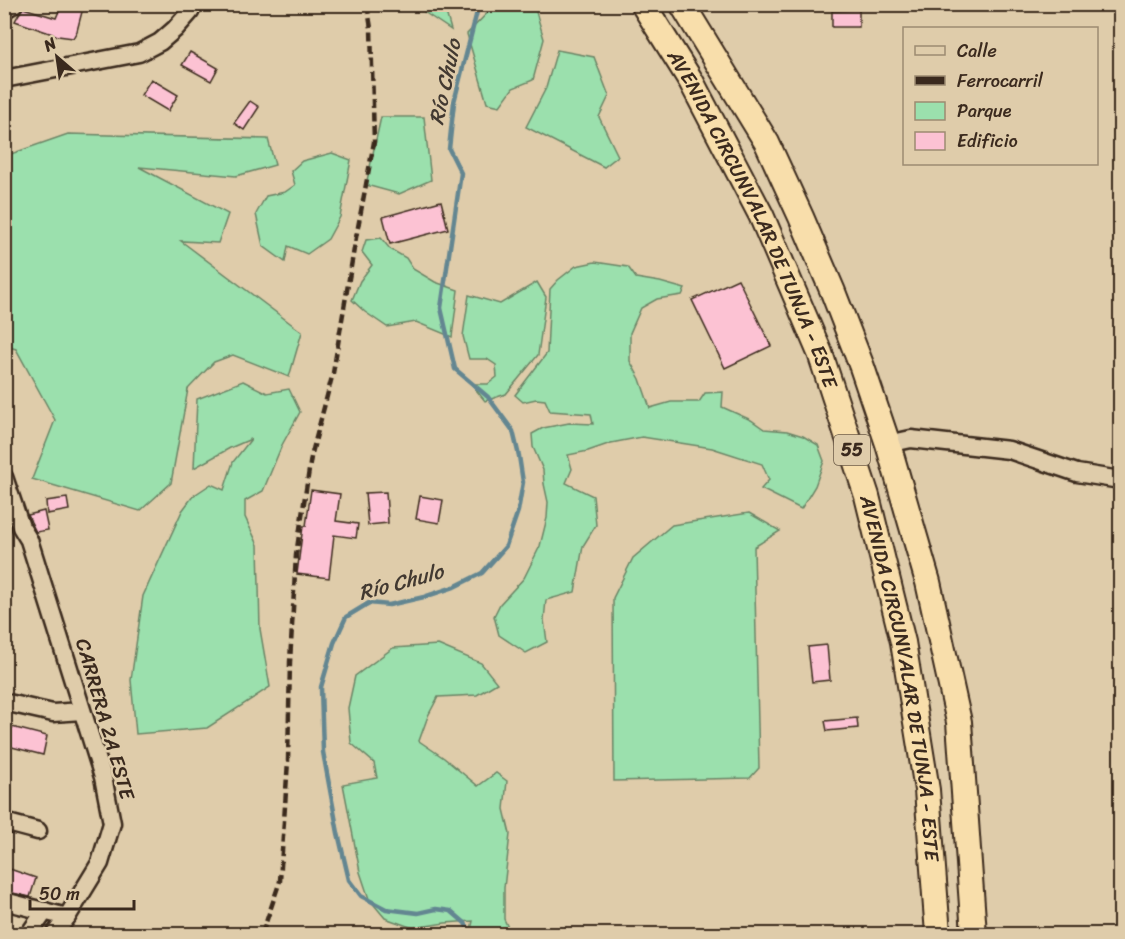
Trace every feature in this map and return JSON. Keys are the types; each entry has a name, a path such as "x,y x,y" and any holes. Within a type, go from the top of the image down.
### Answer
{"highway":[{"name":"AVENIDA CIRCUNVALAR DE TUNJA - ESTE","path":"643,4 691,81 761,215 820,353 867,496 907,665 927,790 938,934"},
{"name":"AVENIDA CIRCUNVALAR DE TUNJA - ESTE","path":"682,4 767,143 833,292 888,444 928,582 959,722 974,934"}],"street":[{"path":"4,10 14,4"},
{"path":"4,79 139,53 160,42 175,29 190,12 192,4"},
{"path":"888,444 911,440 1009,450 1077,473 1120,480"},
{"name":"CARRERA 2A ESTE","path":"4,477 18,531 104,777 112,823 99,862 55,934"},
{"path":"4,702 53,713 82,711"},
{"path":"4,822 38,831"},
{"path":"4,901 67,917"},
{"path":"29,934 45,911"}],"green space":[{"path":"416,5 444,5 451,30 424,12"},
{"path":"495,5 534,5 544,39 533,80 513,88 500,106 487,103 467,34"},
{"path":"557,50 594,57 609,96 599,117 618,156 604,167 526,127 546,88"},
{"path":"381,117 424,117 431,180 399,194 366,185"},
{"path":"68,134 268,139 275,165 236,176 139,167 228,214 218,243 181,241 302,332 289,377 233,355 214,362 188,389 171,483 140,511 32,479 55,420 16,349 5,346 5,156"},
{"path":"332,153 351,160 340,217 328,239 307,254 288,246 285,262 263,246 256,214 266,196 285,192 295,185 291,171 302,161"},
{"path":"381,238 390,249 406,258 413,269 435,282 458,290 452,337 416,322 387,327 352,300 360,281 372,265 362,252 366,240"},
{"path":"595,262 628,267 636,278 685,289 682,295 657,299 641,308 630,333 630,361 640,379 650,408 671,402 699,402 705,393 723,392 722,407 751,420 764,429 787,431 803,436 818,445 824,461 815,486 801,509 761,489 769,480 762,464 712,448 642,437 568,455 572,469 566,483 593,496 596,525 583,546 575,592 546,600 544,620 547,642 526,653 499,635 494,616 500,604 524,578 540,546 547,518 548,502 543,470 533,447 532,434 543,428 569,423 593,424 591,414 550,411 545,400 536,399 523,402 515,395 547,353 550,289 576,266"},
{"path":"537,282 546,297 538,355 506,394 485,401 474,384 488,384 497,377 496,365 487,359 469,359 463,336 469,295 500,304"},
{"path":"243,381 267,393 289,389 300,412 282,445 263,491 245,501 245,517 258,545 260,629 270,687 207,728 136,734 131,680 143,596 182,511 193,496 211,484 224,490 233,462 251,439 194,468 197,399"},
{"path":"749,513 780,531 754,547 759,768 750,778 614,781 613,598 633,558 672,525"},
{"path":"438,645 481,663 497,683 477,695 438,697 419,741 478,786 496,773 507,781 504,809 510,834 504,888 504,919 511,934 470,934 473,921 413,928 385,918 369,899 360,872 343,784 377,778 374,763 351,743 348,708 355,676 393,648"}],"building":[{"path":"62,4 84,4 73,38 58,36 15,21 23,8 56,18"},
{"path":"859,10 859,27 832,27 832,11"},
{"path":"190,52 218,68 211,81 182,65"},
{"path":"151,79 178,95 168,111 141,95"},
{"path":"250,101 259,107 244,130 234,123"},
{"path":"441,201 448,229 390,244 383,217"},
{"path":"738,279 771,346 725,368 692,300"},
{"path":"311,490 340,494 336,521 358,524 356,538 334,535 329,578 297,574 303,526 306,526"},
{"path":"386,492 388,523 368,525 365,493"},
{"path":"420,496 443,500 439,523 416,519"},
{"path":"67,498 69,510 47,514 46,501"},
{"path":"44,511 48,530 36,532 28,515"},
{"path":"827,645 830,680 812,682 808,647"},
{"path":"857,718 858,728 827,731 825,721"},
{"path":"8,726 47,736 43,755 4,745"},
{"path":"4,867 36,878 30,897 4,891"}],"waterway":[{"name":"Río Chulo","path":"470,934 465,923 451,911 436,909 418,913 386,909 361,896 349,880 323,752 321,687 334,643 346,617 369,603 389,605 424,597 454,587 482,573 506,546 518,511 523,482 513,431 488,397 455,369 441,308 461,173 449,149 454,102 479,4"}],"railway":[{"path":"262,934 280,881 288,761 290,662 296,555 311,457 333,373 374,142 371,28 367,4"}]}
